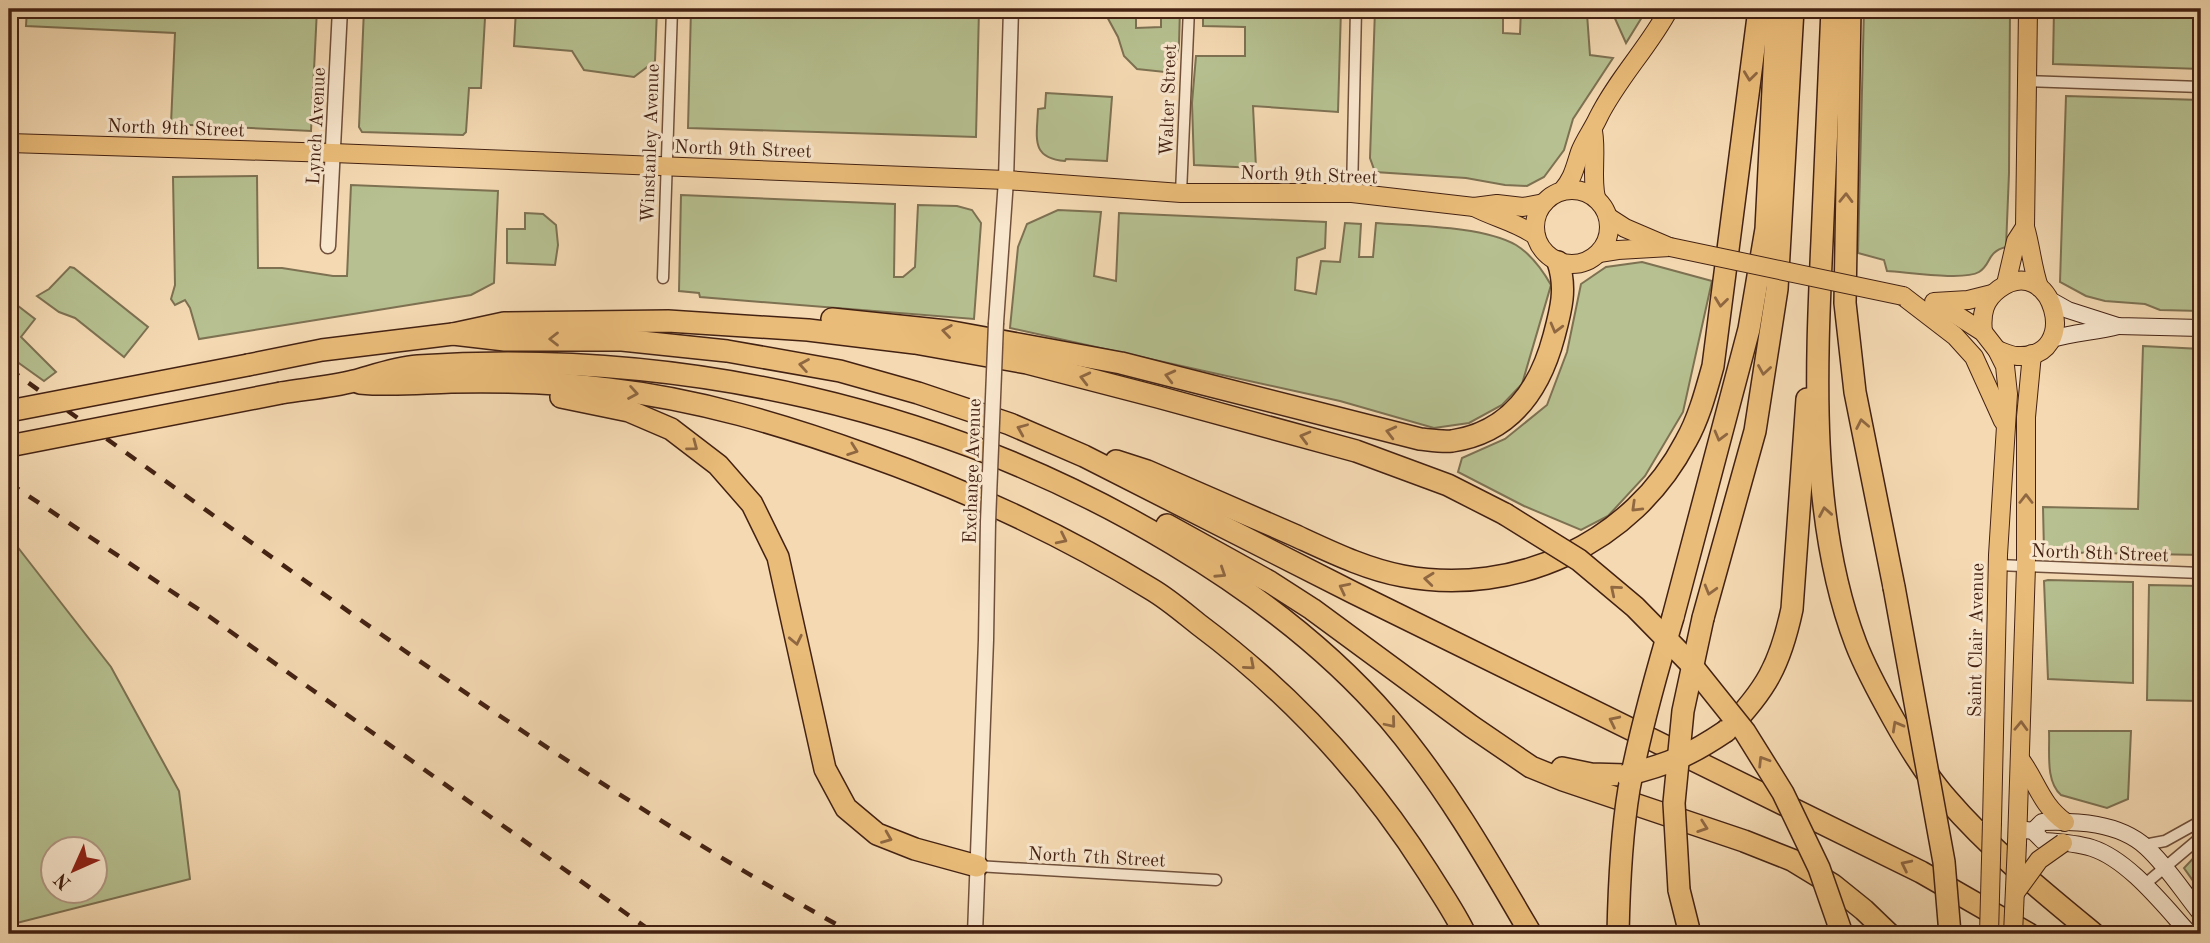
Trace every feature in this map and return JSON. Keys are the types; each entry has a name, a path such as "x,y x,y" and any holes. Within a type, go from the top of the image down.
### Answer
{"highway":[{"path":"1084,456 1115,460 1147,471 1358,563 1403,576 1459,582 1520,573 1567,555 1609,533 1643,501 1665,475 1687,441 1710,378 1759,9"},
{"path":"1618,934 1619,877 1629,791 1647,706 1749,329 1766,229 1777,9"},
{"path":"1690,934 1679,890 1674,803 1683,711 1703,618 1755,431 1777,289 1793,9"},
{"path":"1832,9 1818,328 1819,446 1823,503 1837,581 1856,644 1885,703 1909,747 1946,798 1999,852 2094,934"},
{"path":"1850,9 1845,303 1855,391 1944,862 1950,934"},
{"path":"747,325 799,316 947,331 1121,363 1420,439 1450,441 1479,434 1490,428 1510,416 1530,395 1547,363 1562,308 1564,280 1558,262"},
{"path":"9,411 322,350 453,334 504,323 640,321 747,325 915,343 1027,363 1356,451 1448,485 1505,514 1579,561 1635,607 1689,662 1745,732 1783,793 1819,868 1842,934"},
{"path":"1504,748 1561,768 1591,774 1626,775 1661,766 1693,753 1726,731 1753,703 1770,676 1785,641 1792,609 1809,368 1818,328"},
{"path":"453,334 505,340 635,341 727,351 840,371 918,393 1010,424 1084,456 1366,600 1921,872 2029,934"},
{"path":"9,446 351,382 392,369 414,366 518,363 624,367 732,381 811,397 888,418 963,443 1063,485 1146,528 1227,578 1303,634 1391,721 1438,783 1482,850 1531,934"},
{"path":"351,382 395,386 449,382 607,388 700,405 813,436 940,481 1071,543 1154,590 1273,685 1335,749 1402,831 1465,934"},
{"path":"516,383 536,394 629,411 671,429 718,465 752,505 778,557 825,769 846,808 877,834 915,849 977,866"},
{"path":"963,443 1033,459 1054,468 1224,555 1312,609 1531,767 1792,860 1833,885 1864,909 1889,934"}],"main road":[{"path":"1670,9 1612,94 1581,149 1573,177 1562,191 1544,202 1536,218 1536,236 1544,251 1558,262 1580,264 1599,253 1670,247"},
{"path":"2028,9 2025,227 2030,243 2031,267 2039,287 2052,301 2068,310 2118,326"},
{"path":"1593,131 1596,152 1593,181 1596,198 1608,217 1625,228 1670,247 1936,302 1968,300 2023,281 2039,287"},
{"name":"North 9th Street","path":"9,143 1006,180 1181,192 1352,193 1474,207 1497,204 1523,207 1544,202"},
{"path":"1562,191 1580,191 1596,198"},
{"name":"North 9th Street","path":"1474,207 1494,218 1521,226 1536,236"},
{"path":"1599,253 1609,234 1608,217"},
{"path":"1983,332 1982,311 1999,289 2016,241 2025,227"},
{"path":"1903,296 1955,336 1974,357 2005,424"},
{"path":"2052,301 2056,319 2052,339"},
{"path":"1936,302 1971,322 1997,350 2016,356 2032,354 2052,339 2070,333 2095,332 2118,326 2201,328"},
{"name":"Saint Clair Avenue","path":"1989,934 1998,565 2008,394 2005,366 1997,350"},
{"path":"2013,934 2026,566 2026,417 2032,354"},
{"path":"2020,759 2034,778 2044,802 2065,822"},
{"path":"1994,772 2004,808 2018,835 2094,849 2116,861 2144,885 2190,934"},
{"path":"1992,863 2018,835 2042,822 2095,823 2144,845 2201,914"},
{"path":"2015,893 2039,860 2063,843"}],"street":[{"name":"Lynch Avenue","path":"328,246 340,9"},
{"name":"Winstanley Avenue","path":"663,278 672,9"},
{"name":"Exchange Avenue","path":"975,934 988,522 1012,9"},
{"name":"Walter Street","path":"1181,192 1189,9"},
{"path":"1352,193 1356,9"},
{"path":"2025,81 2201,87"},
{"name":"North 8th Street","path":"1998,565 2201,573"},
{"path":"2144,845 2165,841 2201,821"},
{"path":"2144,885 2201,837"},
{"name":"North 7th Street","path":"977,866 1216,880"}],"green space":[{"path":"27,9 317,9 311,131 171,124 175,33 26,26"},
{"path":"364,9 502,9 485,18 481,88 469,88 466,132 463,135 362,132 359,127"},
{"path":"516,9 657,9 655,61 634,77 584,70 572,51 514,46"},
{"path":"691,9 979,9 976,137 688,128"},
{"path":"1106,9 1180,9 1179,45 1174,73 1137,69 1124,56 1118,37 1105,13","holes":["1136,13 1161,13 1161,27 1136,28"]},
{"path":"1203,9 1341,9 1338,112 1253,106 1256,168 1194,165 1192,103 1196,56 1245,56 1245,27 1203,26"},
{"path":"1375,9 1503,9 1503,33 1520,34 1521,9 1647,9 1626,43 1613,14 1587,14 1590,55 1613,58 1573,119 1564,150 1544,177 1527,186 1466,178 1375,172 1370,158"},
{"path":"1864,9 2010,9 2006,247 1995,252 1979,272 1972,275 1887,271 1884,260 1858,253"},
{"path":"2054,9 2199,9 2201,69 2053,64"},
{"path":"1046,93 1112,97 1107,161 1065,161 1046,156 1041,151 1037,137 1038,109 1045,108"},
{"path":"2066,96 2201,100 2201,311 2160,310 2145,304 2105,301 2086,296 2060,282"},
{"path":"257,176 258,268 282,268 333,276 347,276 351,185 498,191 494,283 471,295 199,339 185,300 175,305 171,299 175,285 173,177"},
{"path":"681,195 895,204 894,277 903,277 915,267 918,205 957,206 972,210 981,223 974,319 700,297 699,293 679,291"},
{"path":"1058,210 1101,212 1094,276 1116,281 1119,213 1326,222 1325,248 1297,258 1295,290 1316,294 1321,261 1340,262 1345,223 1361,224 1359,257 1373,257 1376,223 1448,228 1486,234 1516,245 1527,253 1551,285 1522,384 1502,405 1469,423 1434,428 1340,401 1010,328 1018,247 1027,224"},
{"path":"525,213 543,214 556,225 558,245 555,265 507,263 507,229 525,229"},
{"path":"1642,262 1712,281 1683,412 1645,476 1608,516 1581,530 1524,506 1458,472 1462,458 1505,439 1547,405 1567,352 1581,284 1606,267"},
{"path":"70,267 148,327 124,357 75,318 59,312 37,296 49,289"},
{"path":"9,299 35,319 21,337 56,372 44,381 9,356"},
{"path":"2143,346 2201,349 2201,555 2044,552 2043,507 2138,509"},
{"path":"9,536 111,667 179,791 190,879 108,900 108,834 38,834 38,904 92,904 9,925"},
{"path":"2044,581 2133,582 2133,683 2048,679"},
{"path":"2149,585 2201,586 2201,701 2147,700"},
{"path":"2049,731 2131,731 2128,799 2107,808 2061,795 2050,774"},
{"path":"2201,850 2201,892 2184,868"}],"railway":[{"path":"9,369 319,591 529,735 635,805 854,934"},
{"path":"9,483 210,617 655,934"}]}
